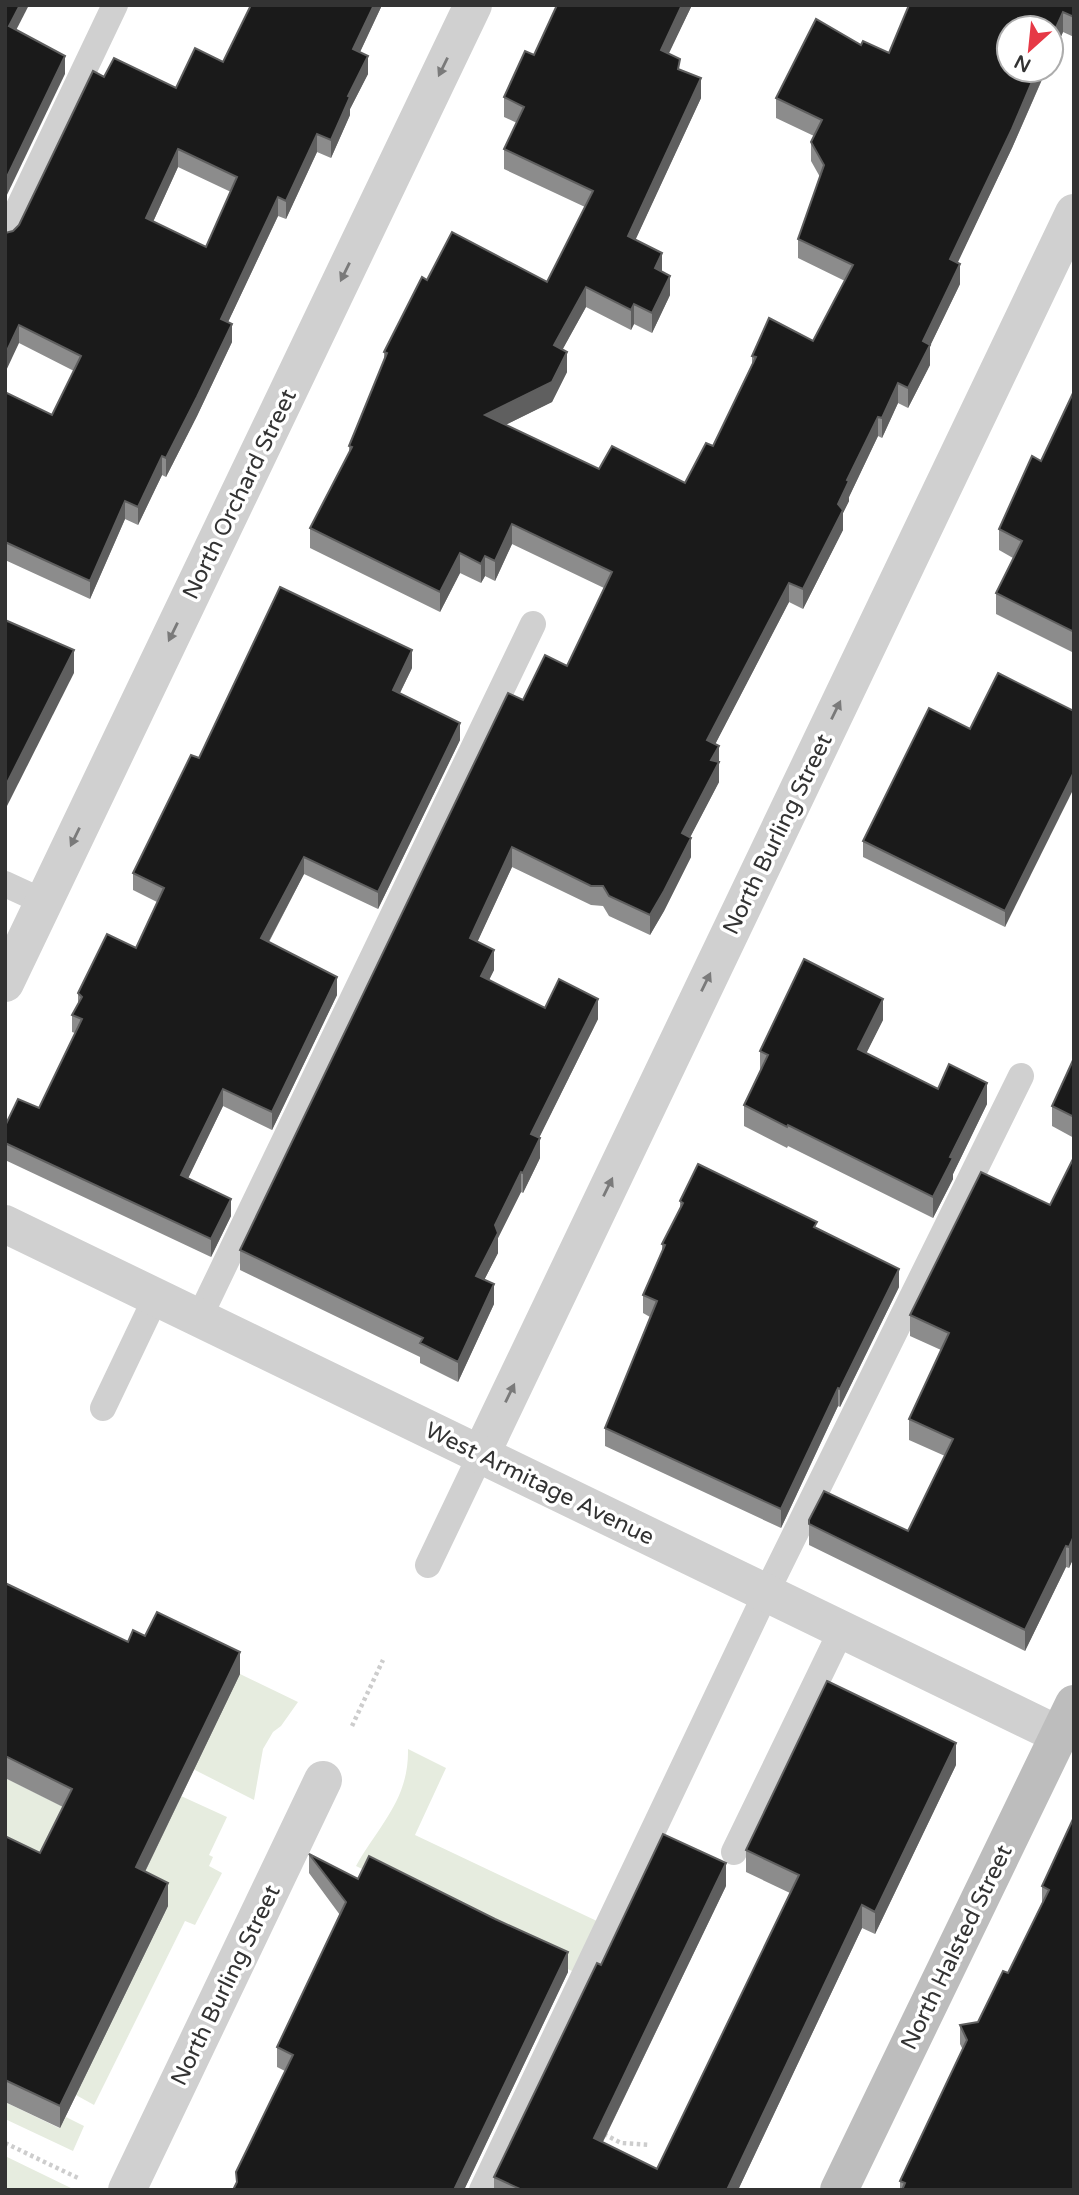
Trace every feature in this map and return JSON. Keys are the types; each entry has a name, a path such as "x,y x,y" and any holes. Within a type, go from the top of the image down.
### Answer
{"main road":[{"name":"North Halsted Street","path":"839,2190 1069,1727"}],"street":[{"name":"North Orchard Street","path":"5,983 473,5"},
{"name":"North Burling Street","path":"481,1454 1074,213"},
{"name":"West Armitage Avenue","path":"5,1224 842,1629 1069,1727"},
{"name":"North Burling Street","path":"127,2190 323,1780"}],"lane":[{"path":"5,236 115,5"},
{"path":"199,1318 533,624"},
{"path":"5,884 44,902"},
{"path":"482,2190 766,1592 1021,1076"},
{"path":"103,1408 156,1297"},
{"path":"428,1565 481,1454"},
{"path":"734,1852 842,1629"}],"path":[{"path":"352,1727 383,1660"},
{"path":"597,2131 621,2143 650,2145"},
{"path":"5,2143 80,2179"}],"shaded area":[{"path":"240,1674 298,1702 281,1726 273,1732 263,1749 254,1800 193,1769"},
{"path":"408,1749 446,1768 415,1835 599,1922 574,1972 356,1866 398,1798 404,1783"},
{"path":"5,1778 72,1811 40,1875 5,1858"},
{"path":"181,1796 227,1817 209,1855 213,1857 209,1866 222,1873 195,1925 185,1921 94,2105 76,2095 168,1906 136,1890"},
{"path":"5,2102 59,2128 66,2117 84,2126 73,2151 5,2119"},
{"path":"5,2156 75,2190 5,2190"}],"building":[{"path":"5,5 20,5 9,26 65,56 5,181"},
{"path":"251,5 374,5 353,49 368,56 348,96 350,97 331,140 317,134 286,201 278,197 221,319 232,324 197,397 166,458 162,456 138,507 125,501 90,581 5,542 5,392 52,415 81,356 19,325 5,355 5,233 13,231 19,225 93,71 104,77 114,58 176,88 195,48 223,62","holes":["178,149 237,177 206,247 146,218"]},
{"path":"557,5 682,5 661,50 680,59 678,69 701,78 628,236 662,253 655,268 670,276 652,313 634,304 631,310 586,287 554,345 567,352 552,382 485,415 599,469 612,446 685,483 706,443 713,446 756,357 752,356 769,318 813,341 853,265 798,239 824,165 811,142 822,120 776,98 816,19 861,45 863,41 889,53 909,5 1074,5 1074,17 1063,12 995,14 995,84 1031,84 950,259 960,264 923,341 930,345 908,388 898,383 882,418 878,417 847,480 849,481 838,504 843,510 803,589 789,583 707,740 719,746 711,760 719,762 682,833 691,838 650,915 609,896 603,886 591,886 512,847 470,938 494,950 481,976 545,1008 559,979 598,999 531,1134 540,1138 495,1225 498,1233 476,1276 494,1284 458,1362 420,1343 423,1338 240,1250 508,693 523,700 545,655 567,666 612,572 512,524 495,561 485,556 481,564 460,553 440,592 310,528 352,447 349,446 387,353 384,352 422,277 427,280 452,232 547,282 593,191 504,149 524,107 504,97 525,51 534,55"},
{"path":"1074,391 1074,632 996,593 1022,541 999,529 1032,456 1041,461"},
{"path":"280,587 412,650 393,690 460,723 378,892 304,857 261,938 337,977 272,1112 223,1089 181,1175 231,1199 211,1239 5,1143 5,1126 18,1099 39,1108 82,1019 72,1015 82,997 78,993 107,934 136,948 164,888 133,873 191,755 199,758"},
{"path":"5,620 74,650 5,787"},
{"path":"998,673 1074,711 1074,772 1005,911 863,841 929,708 970,729"},
{"path":"804,959 883,999 858,1049 938,1089 949,1064 987,1083 933,1197 744,1105 768,1055 760,1051"},
{"path":"1074,1058 1074,1117 1052,1106"},
{"path":"1074,1157 1074,1536 1069,1547 1066,1546 1025,1630 809,1524 809,1520 824,1491 908,1531 953,1439 909,1419 949,1333 910,1315 981,1172 1050,1205"},
{"path":"698,1164 817,1222 814,1227 899,1269 840,1389 838,1388 781,1509 605,1428 657,1301 643,1295 665,1245 662,1244 683,1203 680,1201"},
{"path":"5,1583 128,1642 133,1630 145,1636 157,1612 240,1652 136,1867 168,1883 60,2106 5,2080 5,1836 40,1853 72,1789 5,1756"},
{"path":"827,1681 956,1743 875,1912 862,1905 727,2190 522,2190 494,2177 597,1963 601,1965 663,1834 726,1863 594,2138 657,2169 799,1875 746,1850"},
{"path":"1074,1817 1074,2190 902,2190 905,2183 900,2181 967,2040 960,2025 978,2022 1003,1971 1008,1973 1049,1890 1042,1886"},
{"path":"309,1854 358,1879 369,1856 568,1952 454,2190 233,2190 237,2182 236,2172 293,2055 277,2047 346,1902"}]}
